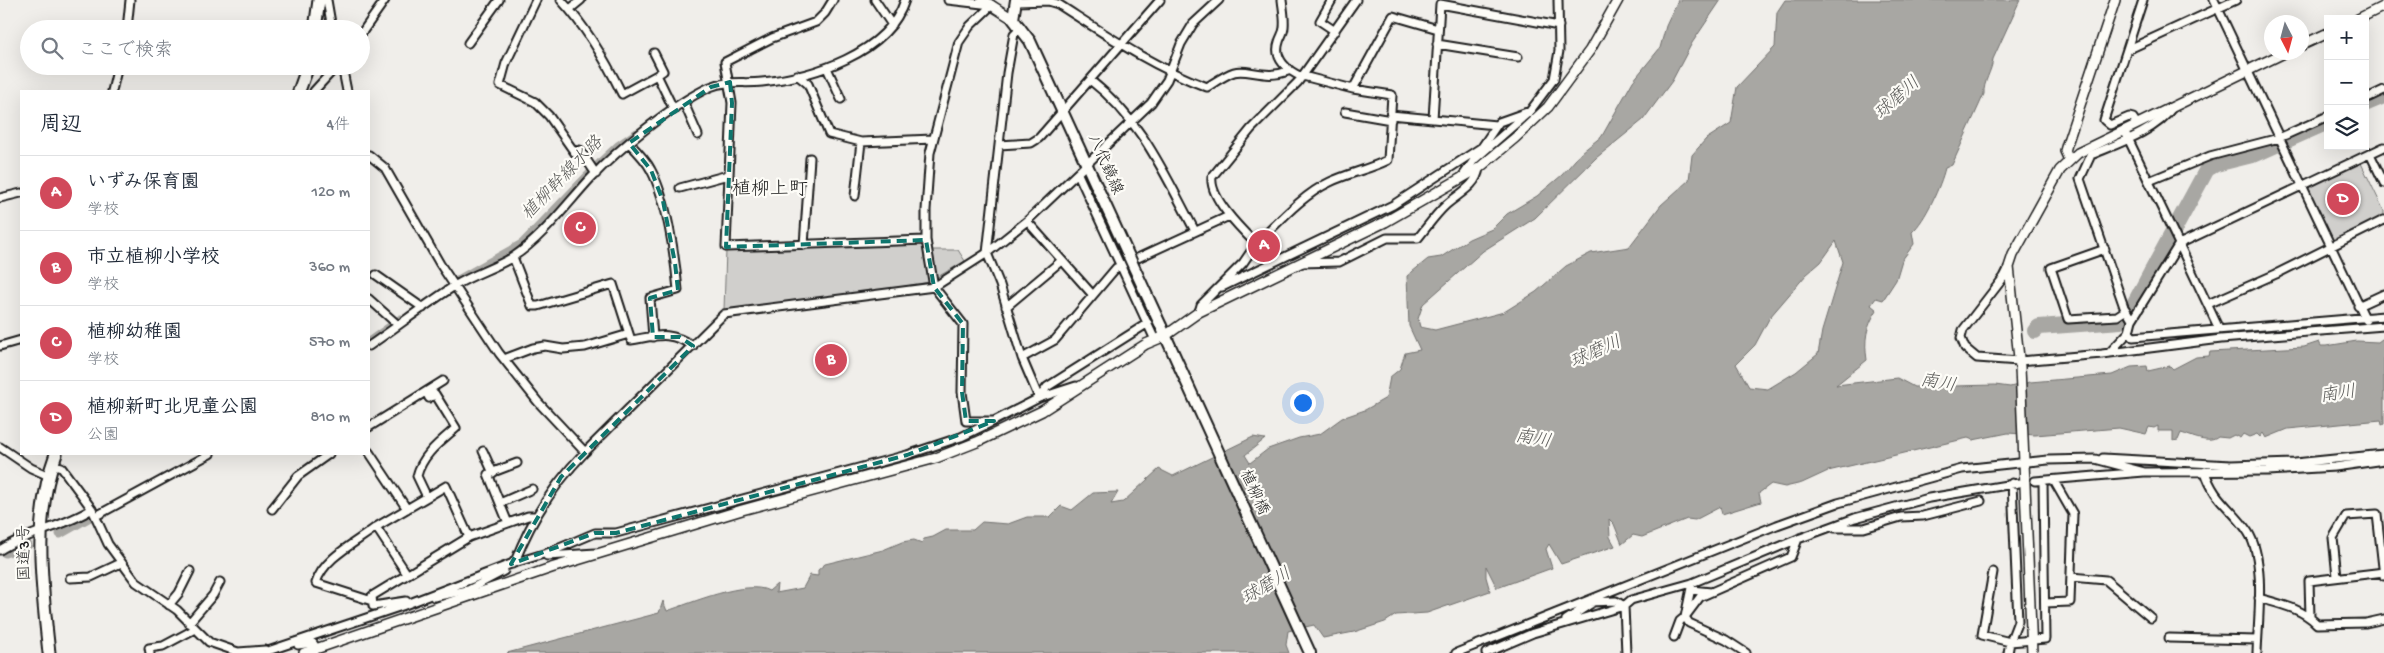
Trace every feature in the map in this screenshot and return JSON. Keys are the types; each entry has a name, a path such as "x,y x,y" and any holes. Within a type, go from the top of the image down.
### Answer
{"highway":[{"path":"316,20 319,0"},
{"path":"299,90 305,75"},
{"name":"国道3号","path":"49,653 40,533 45,491 54,459"}],"main road":[{"path":"1012,19 1016,1"},
{"name":"八代鏡線","path":"1012,19 1021,27 1064,111 1161,326 1163,340"},
{"name":"植柳橋","path":"1163,340 1310,653"}],"street":[{"path":"128,20 130,0"},
{"path":"327,0 330,20"},
{"path":"370,21 385,0"},
{"path":"468,43 499,0"},
{"path":"536,0 506,63 500,85 535,102 549,116 575,153 580,150 596,174"},
{"path":"561,0 570,10 609,68 622,94 663,71 654,53"},
{"path":"570,10 581,0"},
{"path":"833,0 825,13 816,22 772,38 725,62 730,82 732,103 726,248 926,240"},
{"path":"875,0 892,25"},
{"path":"370,345 454,286 513,257 554,219 596,174 629,143 684,103 711,87 730,82 759,82 827,68 861,50 892,25 904,0"},
{"path":"948,0 992,6"},
{"path":"983,0 1012,19"},
{"path":"999,145 1035,141 1064,111 1160,0"},
{"path":"535,516 508,523 469,537 372,596 373,606 469,593 505,570 516,559 535,516 561,477 724,314 934,287 987,253 1027,221 1151,103 1170,74 1181,44 1193,24 1219,0"},
{"path":"1199,312 1201,306 1222,287 1243,263 1256,244 1303,201 1330,182 1369,170 1388,160 1392,95 1353,89 1302,77 1288,71 1282,63 1278,47 1285,22 1282,0"},
{"path":"1332,0 1320,21 1335,31"},
{"path":"1256,244 1229,216 1211,183 1212,177 1251,129 1302,77 1356,0"},
{"path":"304,653 469,593 742,510 936,458 977,442 1042,411 1082,385 1163,340 1199,312 1386,222 1462,177 1530,111 1554,79 1559,51 1558,0"},
{"path":"1476,164 1515,138 1548,107 1590,50 1618,0"},
{"path":"2069,160 2066,151 2067,144 2115,0"},
{"path":"2137,124 2133,118 2129,117 2110,126 2104,120 2143,0"},
{"path":"2214,0 2366,321 2346,324 2344,330"},
{"path":"2127,50 2236,0"},
{"path":"1016,1 1048,1 1058,4 1170,74 1207,87 1236,72 1278,75 1288,71"},
{"path":"1433,119 1440,4 1558,26"},
{"path":"992,6 970,26 960,42 930,152 926,240 934,287 963,324 962,392 966,421 994,421"},
{"path":"2366,15 2384,6"},
{"path":"1353,89 1393,16 1438,29"},
{"path":"1021,27 1014,34 987,253 1022,358 1039,398"},
{"path":"2309,42 2324,35"},
{"path":"1437,44 1518,57"},
{"path":"2270,60 2174,105 2078,153 2069,160 2060,170 2013,255 2004,277 1963,330 1961,338 1965,348 1977,358 2019,364 2221,339 2384,326"},
{"path":"827,68 842,100"},
{"path":"112,90 116,75"},
{"path":"315,90 329,75"},
{"path":"343,75 346,90"},
{"path":"657,75 674,110"},
{"path":"797,75 808,84 829,134 861,142 933,139"},
{"path":"1090,80 1110,95 1133,120 1144,136 1195,231"},
{"path":"2369,97 2384,90"},
{"path":"684,103 698,135"},
{"path":"2174,105 2165,118 2130,139 2092,155 2080,179 2128,314 2129,332 2133,337 2384,316"},
{"path":"1298,264 1338,262 1388,238 1418,238 1446,205 1463,193 1478,174 1476,164 1482,147 1496,125 1530,111"},
{"path":"1345,112 1391,118 1433,119 1496,125"},
{"path":"2149,181 2210,156 2280,140 2324,118"},
{"path":"2124,130 2130,139 2219,329"},
{"path":"855,196 861,142"},
{"path":"629,143 651,170 662,201 675,263 678,290 650,298 654,337"},
{"path":"1222,287 1393,205 1482,147"},
{"path":"2105,249 2051,268 2068,319 2128,314 2177,242 2301,187 2384,147"},
{"path":"2370,154 2384,183"},
{"path":"370,155 385,168 454,286 504,359 585,452"},
{"path":"804,245 810,158"},
{"path":"1078,174 1148,323 1163,340"},
{"path":"680,188 728,175"},
{"path":"0,198 20,193"},
{"path":"1022,358 1056,340 1092,294 1116,268 1229,216"},
{"path":"2208,304 2276,274 2384,220"},
{"path":"1027,221 1060,261 1092,294"},
{"path":"513,257 532,306 538,306 613,284 631,340 667,335 680,337 693,346"},
{"path":"1006,306 1060,261"},
{"path":"2009,267 2019,364 2032,653"},
{"path":"376,275 423,308"},
{"path":"2358,306 2384,294"},
{"path":"370,300 398,325"},
{"path":"1039,398 1047,387 1148,323"},
{"path":"2110,352 2129,332"},
{"path":"504,359 533,348 545,346 563,349 585,347 629,334"},
{"path":"0,346 20,340"},
{"path":"370,426 443,382"},
{"path":"262,653 402,606 412,600 511,564 537,557 595,533 616,533 907,455 960,437 1039,398 1082,385"},
{"path":"426,392 429,398 435,394 456,428 433,448 419,467 417,476 427,497"},
{"path":"2,451 49,476"},
{"path":"483,451 493,473"},
{"path":"370,453 407,508"},
{"path":"1456,653 1838,503 1962,469 2024,460 2121,458 2231,465 2295,463 2384,454"},
{"path":"272,509 298,476 328,455"},
{"path":"1,550 94,513 202,456"},
{"path":"54,459 94,513 108,544 142,588 169,605 210,642 238,652 313,643 317,649"},
{"path":"2095,459 2144,472"},
{"path":"1993,572 1982,635 2010,642 2045,640 2039,481 2144,472 2278,471 2384,460"},
{"path":"508,523 488,474 517,463"},
{"path":"2205,471 2210,488 2249,533 2259,567 2257,653"},
{"path":"2045,603 2070,602 2073,514 2054,481"},
{"path":"1486,653 1533,633 1624,606 1631,600 1691,586 1798,539 1830,528 1929,498 2016,483 2018,621 2008,653"},
{"path":"372,601 316,583 319,574 334,558 376,527 446,486 469,537"},
{"path":"500,503 532,489"},
{"path":"1830,528 1864,528 1900,518 1923,516 1981,501"},
{"path":"2310,617 2309,581 2337,576 2384,574 2377,514 2346,516 2333,538 2337,576"},
{"path":"376,527 407,574"},
{"path":"1674,637 1680,621 1700,597 1791,557 1798,539"},
{"path":"537,557 586,552 599,553"},
{"path":"70,578 91,577 121,563"},
{"path":"169,605 179,593 190,572"},
{"path":"2071,577 2106,580 2151,618"},
{"path":"189,623 214,595 220,582"},
{"path":"1691,586 1714,592"},
{"path":"1691,586 1685,616 1689,623 1726,640 1746,653"},
{"path":"2258,598 2287,605 2310,617 2317,624 2366,623 2384,620"},
{"path":"1584,602 1616,601 1624,606"},
{"path":"1557,626 1592,603"},
{"path":"1624,606 1626,653"},
{"path":"150,653 150,648 163,646 195,629"},
{"path":"2169,638 2257,640"}],"highlighted area":[{"path":"730,82 732,103 726,247 926,240 934,287 963,324 962,392 966,421 994,421 907,455 616,533 595,533 511,564 561,477 693,346 680,337 653,337 650,298 678,290 675,263 663,201 651,170 629,143 711,87"}],"shaded area":[{"path":"2359,159 2384,211 2384,220 2335,243 2301,187"},
{"path":"923,241 931,250 958,250 965,261 929,282 854,295 724,310 726,250"}],"water":[{"path":"1678,0 1721,0 1692,43 1672,81 1643,120 1596,158 1535,218 1483,251 1423,304 1418,319 1420,327 1435,330 1504,312 1536,292 1566,266 1591,253 1629,247 1661,205 1689,180 1692,155 1706,139 1731,123 1737,87 1775,47 1777,12 1785,0 2020,0 1993,59 1984,94 1952,165 1945,168 1932,202 1922,220 1912,232 1914,244 1902,260 1896,280 1883,300 1876,298 1871,305 1877,310 1870,322 1867,334 1867,360 1836,385 1897,378 1914,387 1995,385 2010,387 2030,382 2112,375 2131,367 2147,366 2148,371 2170,366 2173,369 2196,357 2209,356 2210,352 2304,347 2319,342 2321,346 2326,346 2357,341 2378,342 2384,339 2384,424 2382,425 2381,420 2288,429 2266,438 2263,433 2260,437 2257,434 2249,437 2243,434 2240,438 2234,435 2228,438 2218,437 2210,440 2181,433 2178,440 2173,441 2173,431 2158,431 2158,426 2154,428 2149,427 2146,434 2119,428 2035,435 2008,433 1973,440 1968,438 1828,471 1802,483 1785,487 1771,484 1759,493 1761,502 1722,514 1720,507 1695,520 1687,519 1642,537 1633,535 1622,544 1614,524 1609,519 1610,537 1615,546 1561,564 1549,544 1546,549 1552,568 1497,588 1486,566 1486,577 1490,591 1427,613 1396,615 1385,622 1354,632 1323,638 1314,625 1288,631 1286,645 1289,653 507,653 659,613 663,601 667,611 733,590 759,588 769,591 777,584 776,593 803,588 810,575 818,576 818,570 825,564 883,550 902,542 914,540 922,543 924,539 933,537 946,530 973,530 982,522 1008,524 1027,517 1050,517 1061,506 1072,510 1093,493 1118,492 1111,504 1123,502 1159,469 1173,476 1253,437 1265,439 1245,455 1250,463 1268,449 1299,438 1320,434 1342,418 1365,410 1386,398 1390,377 1400,369 1405,353 1420,350 1409,326 1407,276 1428,259 1441,257 1469,239 1492,229 1507,214 1537,196 1562,175 1582,152 1602,136 1633,81 1660,48 1666,26","holes":["1836,241 1843,262 1822,331 1818,354 1796,372 1768,389 1749,387 1736,364 1755,345 1770,317 1806,275 1821,262"]}],"waterway":[{"path":"2369,102 2384,96"},
{"path":"2035,331 2039,327 2121,321 2133,306 2207,169 2216,164 2256,154 2324,124"},
{"name":"植柳幹線水路","path":"460,279 522,244 602,161 618,146 637,133"},
{"name":"植柳幹線水路","path":"370,341 401,319"},
{"name":"植柳幹線水路","path":"60,534 90,517"},
{"name":"植柳幹線水路","path":"5,553 28,545"}],"place":[{"name":"植柳新町北児童公園","path":"2343,199"},
{"name":"植柳幼稚園","path":"580,228"},
{"name":"いずみ保育園","path":"1264,246"},
{"name":"市立植柳小学校","path":"831,360"}],"district":[{"name":"植柳上町","path":"770,190"}],"water label":[{"name":"球磨川","path":"1898,99"},
{"name":"球磨川","path":"1596,353"},
{"name":"南川","path":"1938,384"},
{"name":"南川","path":"2338,395"},
{"name":"南川","path":"1533,440"},
{"name":"球磨川","path":"1267,587"}]}
